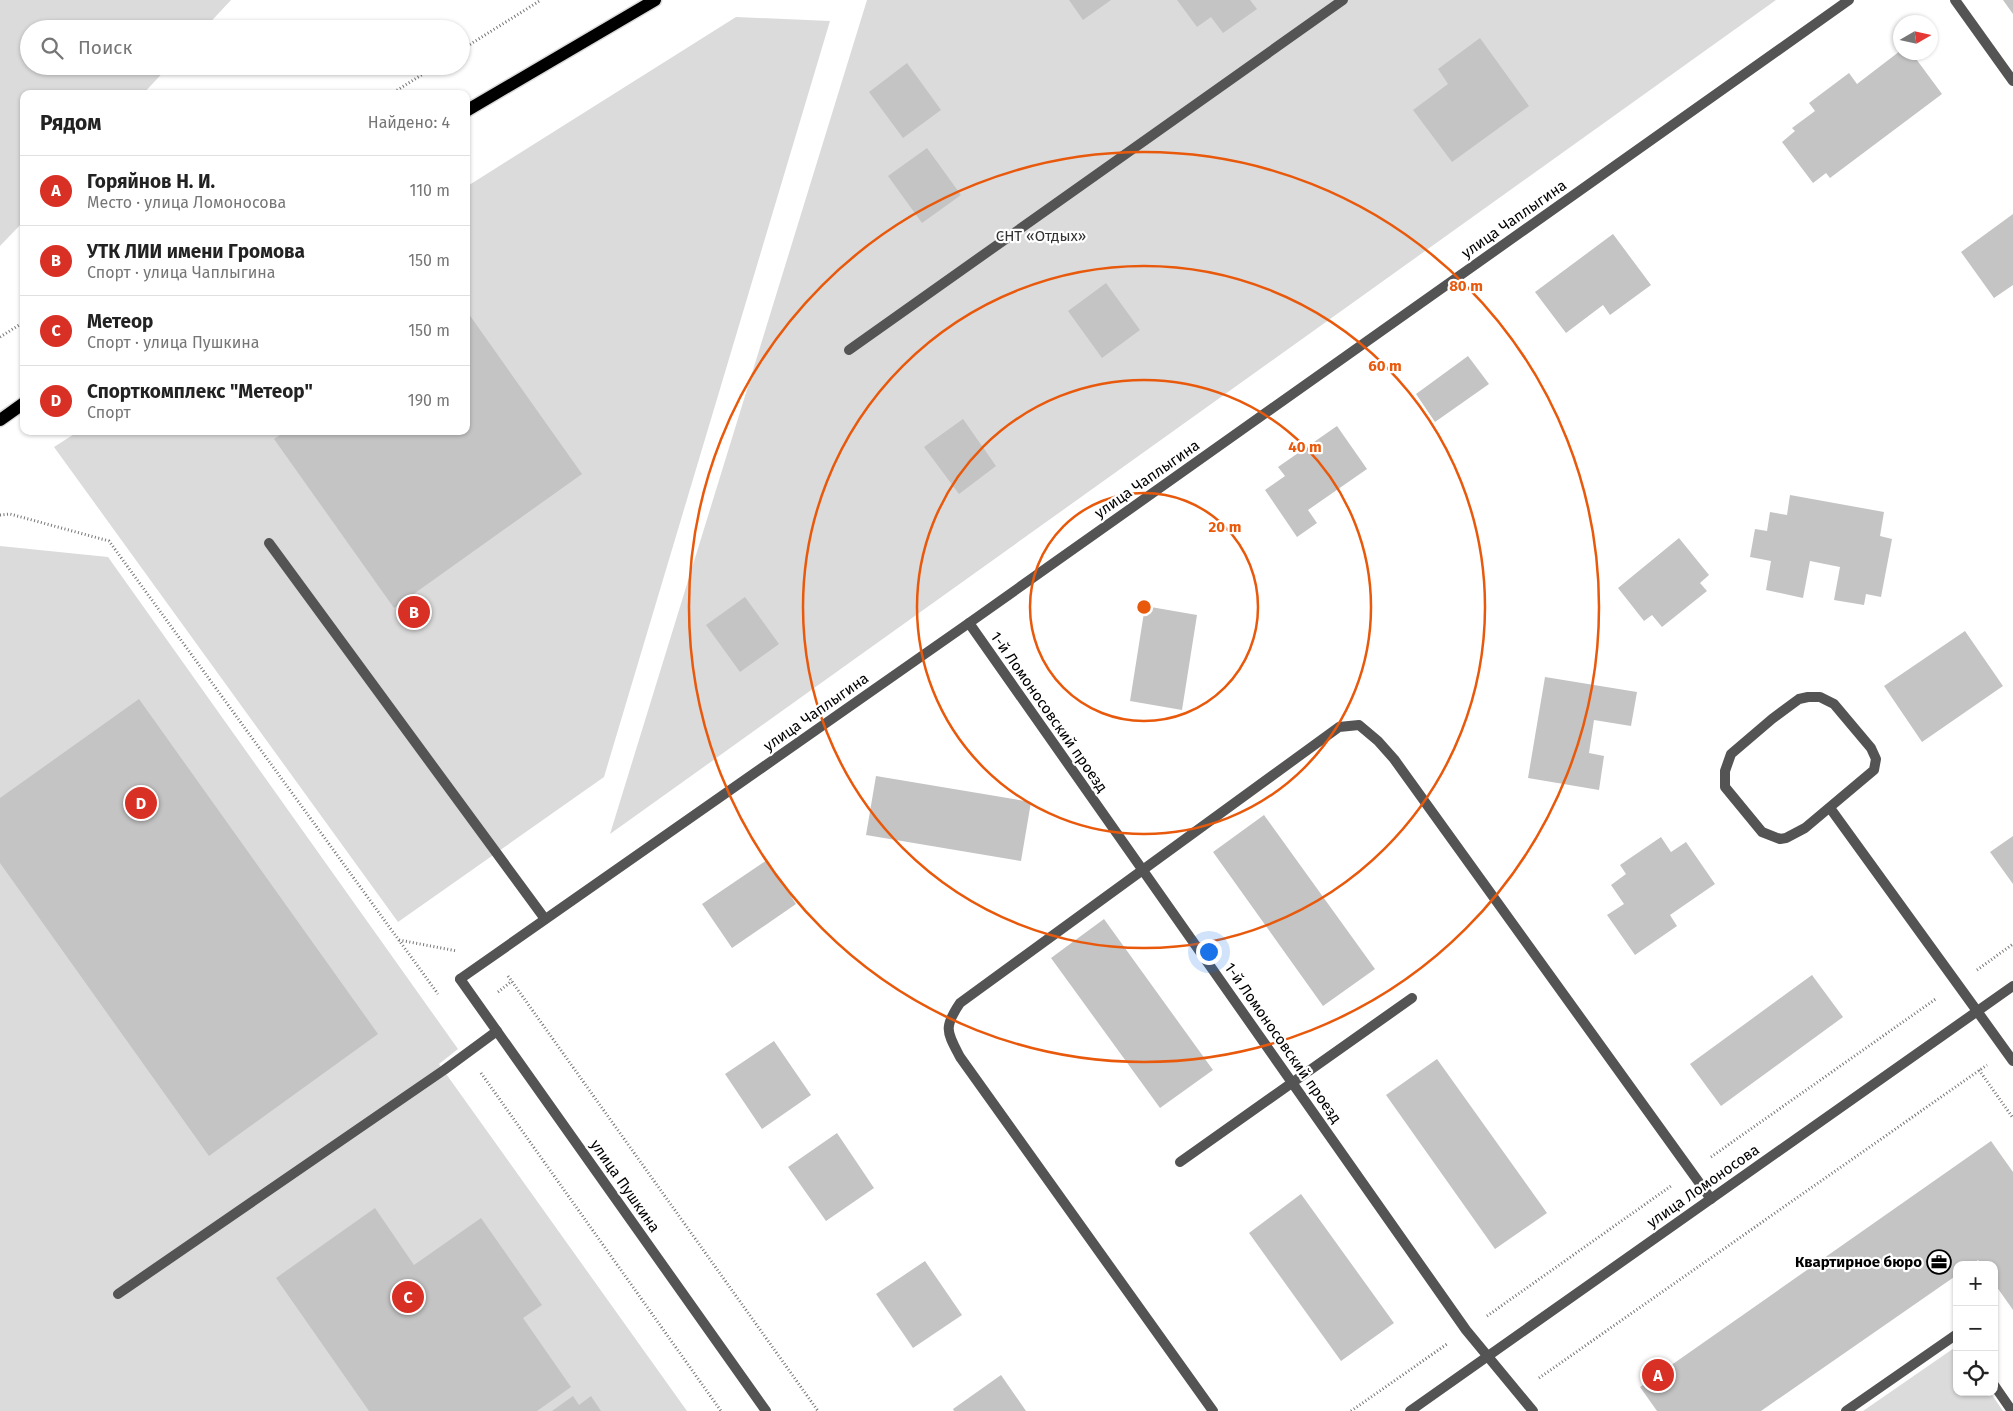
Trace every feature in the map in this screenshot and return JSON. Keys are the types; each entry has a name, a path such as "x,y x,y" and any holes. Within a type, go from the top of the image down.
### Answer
{"main road":[{"path":"470,109 655,0"},
{"path":"0,420 20,406"}],"street":[{"path":"849,350 1343,0"},
{"name":"улица Чаплыгина","path":"460,979 969,623 1849,0"},
{"path":"1955,0 2013,81"},
{"path":"269,543 545,919"},
{"name":"1-й Ломоносовский проезд","path":"969,623 1466,1330 1533,1411"},
{"path":"1808,696 1820,697 1834,704 1871,748 1876,760 1874,770 1830,808 1805,828 1786,838 1780,838 1762,832 1725,787 1724,771 1732,754 1772,719 1799,699 1808,696"},
{"path":"1213,1411 960,1057 948,1032 951,1016 960,1003 1339,727 1359,725 1378,741 1394,759 1711,1199"},
{"path":"1830,808 2010,1056"},
{"name":"улица Пушкина","path":"460,979 766,1411"},
{"name":"улица Ломоносова","path":"1410,1411 2013,986"},
{"path":"1180,1162 1412,998"},
{"path":"118,1294 467,1054 497,1031"},
{"path":"1846,1411 1953,1337"},
{"path":"1998,1391 2012,1411"}],"path":[{"path":"470,44 541,0"},
{"path":"397,90 422,75"},
{"path":"0,337 20,324"},
{"path":"0,515 10,514 109,541 440,997"},
{"path":"399,940 492,956 818,1411"},
{"path":"467,1054 721,1411"},
{"path":"1518,1392 1979,1070 2010,1056"},
{"path":"1979,1070 2013,1118"}],"green space":[{"path":"0,0 231,0 212,20 20,20 20,75 161,75 147,90 20,90 20,225 0,246"},
{"name":"СНТ «Отдых»","path":"867,0 1776,0 610,834"},
{"path":"736,17 830,21 604,777 398,922 54,447 73,435 470,435 470,184"},
{"path":"0,546 108,557 458,1049 439,1064 687,1411 0,1411"},
{"path":"1953,1349 1953,1396 1993,1396 2003,1411 1863,1411"}],"building":[{"path":"1069,0 1111,0 1083,20"},
{"path":"1177,0 1250,0 1257,9 1223,33 1211,17 1197,27"},
{"path":"2003,0 2013,0 2013,14"},
{"path":"1480,38 1529,106 1452,162 1413,110 1448,84 1438,69"},
{"path":"1893,56 1893,60 1917,60 1942,94 1830,178 1826,173 1813,183 1782,142 1795,131 1792,128 1815,111 1809,103 1849,73 1857,84"},
{"path":"907,63 941,110 903,138 869,92"},
{"path":"927,148 961,195 922,223 888,176"},
{"path":"2013,214 2013,285 1994,298 1961,252"},
{"path":"1613,234 1651,285 1610,315 1603,305 1566,333 1535,292"},
{"path":"1106,283 1140,330 1102,358 1068,311"},
{"path":"470,316 582,474 394,608 274,439 280,435 470,435"},
{"path":"1468,356 1489,384 1435,422 1416,394"},
{"path":"963,419 996,466 959,494 924,447"},
{"path":"1337,426 1367,469 1308,510 1317,523 1297,537 1265,490 1285,476 1278,467"},
{"path":"1790,495 1884,512 1880,536 1892,539 1881,597 1866,594 1864,605 1834,600 1840,567 1810,561 1803,598 1766,590 1771,561 1750,557 1755,529 1767,531 1770,512 1787,515"},
{"path":"1679,538 1709,575 1700,583 1707,591 1662,627 1652,615 1644,621 1618,588"},
{"path":"745,597 779,644 740,672 706,625"},
{"path":"1145,606 1197,615 1182,710 1130,701"},
{"path":"1965,631 2003,686 1922,742 1884,686"},
{"path":"1545,677 1637,692 1631,726 1594,720 1589,753 1604,756 1599,790 1528,778"},
{"path":"139,699 378,1034 209,1156 0,863 0,798"},
{"path":"876,776 1031,802 1021,861 866,835"},
{"path":"1264,815 1375,969 1323,1006 1213,852"},
{"path":"2013,836 2013,884 1990,852"},
{"path":"1661,837 1671,852 1686,842 1715,884 1670,915 1677,926 1635,955 1607,915 1624,904 1611,885 1626,874 1620,865"},
{"path":"767,860 796,904 732,948 702,904"},
{"path":"1104,919 1213,1070 1160,1108 1051,958"},
{"path":"1812,975 1843,1017 1721,1106 1690,1064"},
{"path":"774,1041 811,1095 762,1129 725,1074"},
{"path":"1437,1059 1547,1213 1495,1249 1386,1095"},
{"path":"837,1133 874,1188 826,1221 788,1167"},
{"path":"1991,1141 2013,1172 2013,1310 1998,1289 1998,1261 1953,1261 1953,1278 1761,1411 1657,1411 1640,1387"},
{"path":"1301,1194 1394,1323 1341,1361 1249,1233"},
{"path":"375,1208 414,1265 481,1218 542,1305 523,1318 571,1387 537,1411 369,1411 276,1278"},
{"path":"925,1261 962,1315 913,1348 876,1294"},
{"path":"1001,1375 1026,1411 954,1411 953,1409"},
{"path":"573,1396 579,1405 591,1396 601,1411 552,1411"}],"place":[{"name":"УТК ЛИИ имени Громова","path":"414,612"},
{"name":"Спорткомплекс \"Метеор\"","path":"141,803"},
{"name":"Квартирное бюро","path":"1939,1262"},
{"name":"Метеор","path":"408,1297"},
{"name":"Горяйнов Н. И.","path":"1658,1375"}]}
